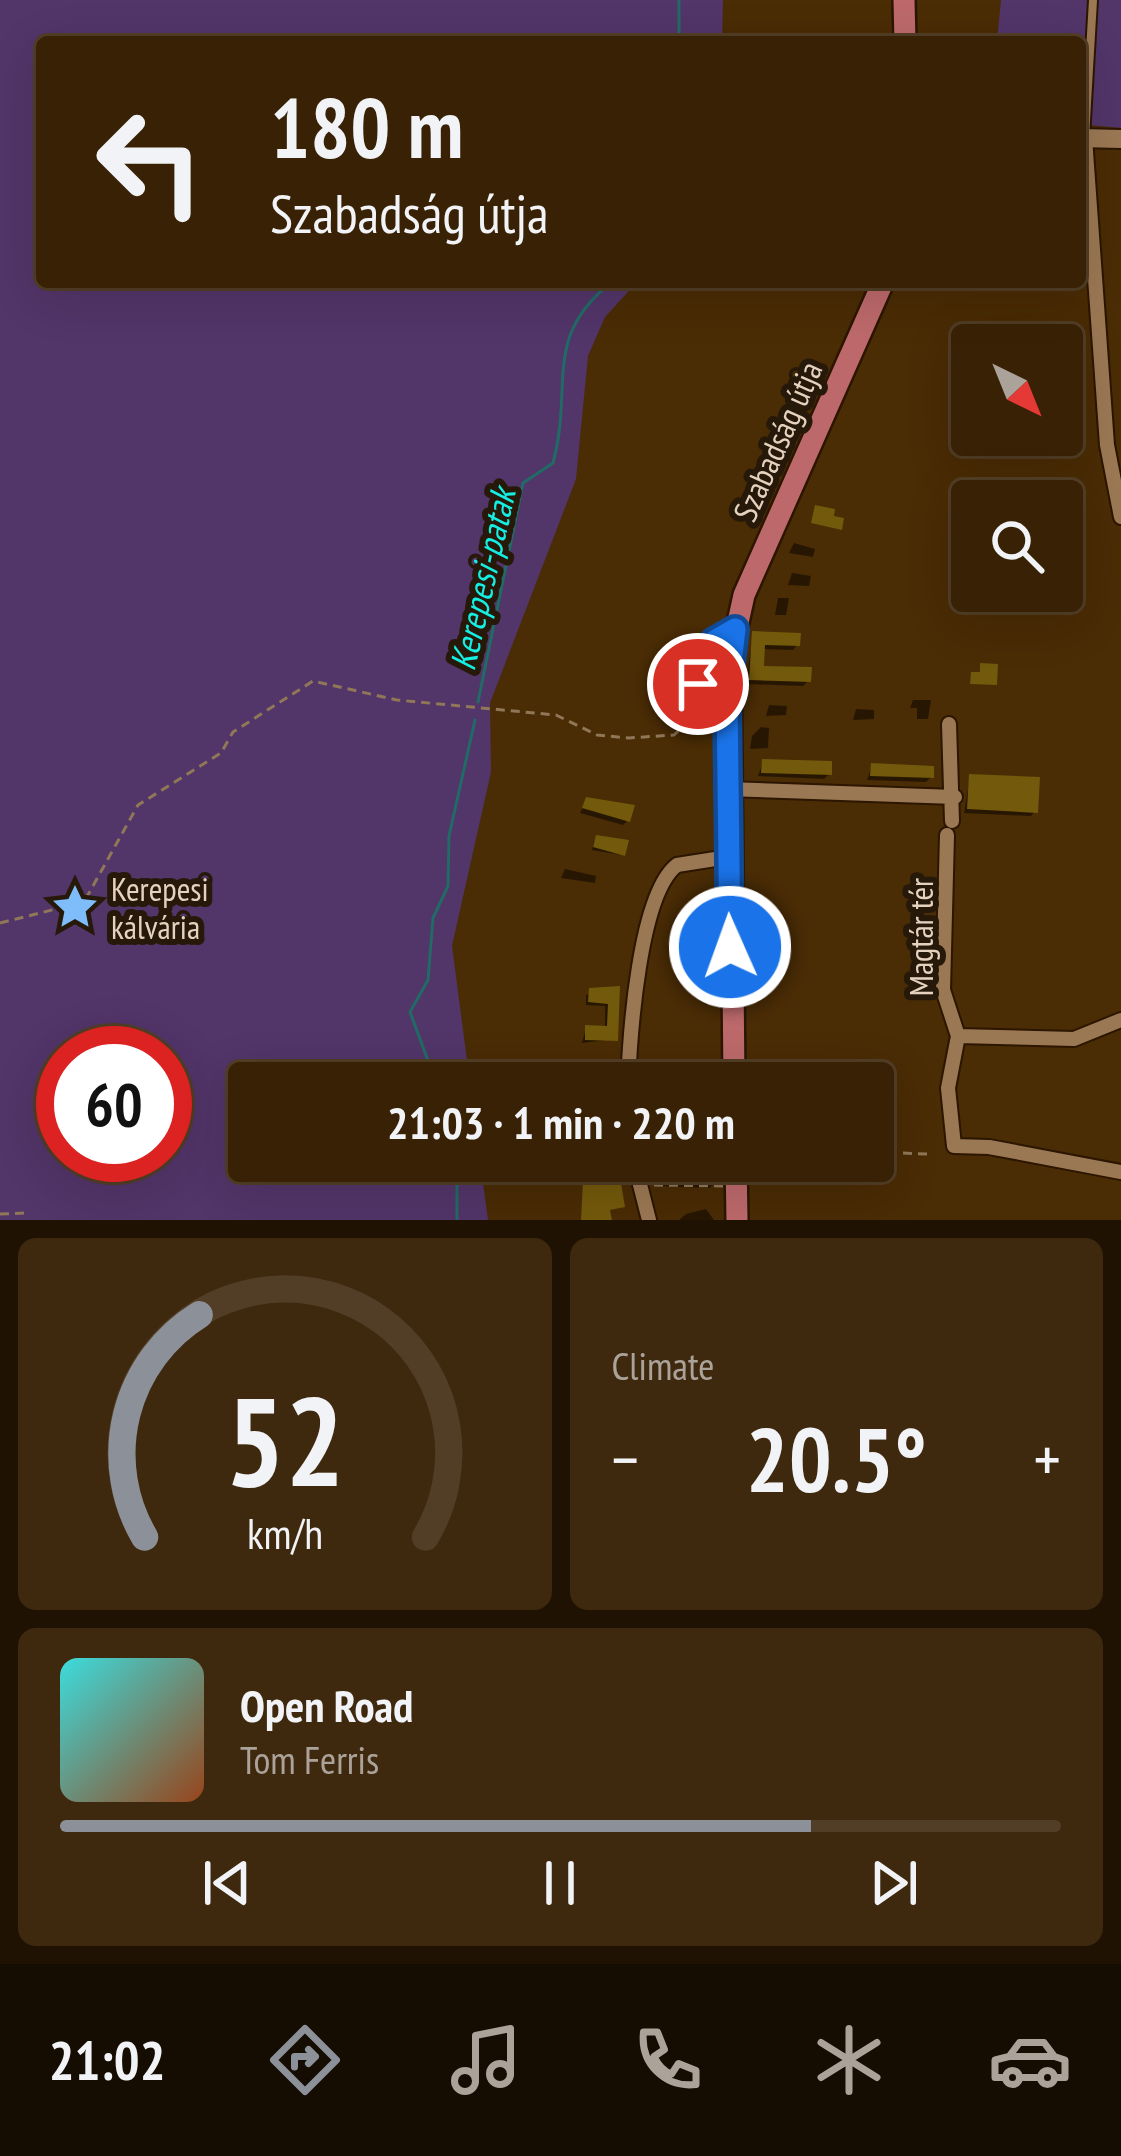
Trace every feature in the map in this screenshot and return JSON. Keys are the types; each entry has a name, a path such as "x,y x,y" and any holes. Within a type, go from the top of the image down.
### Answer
{"main road":[{"path":"904,0 904,36"},
{"name":"Szabadság útja","path":"733,1062 727,698 735,629 744,595 880,288"},
{"path":"736,1182 737,1220"}],"street":[{"path":"1086,138 1121,139"},
{"path":"1086,176 1107,445 1121,517"},
{"name":"Szabadság útja","path":"697,694 714,641 735,629"},
{"path":"727,789 955,797 949,724"},
{"name":"Magtár tér","path":"955,797 943,990 958,1036 948,1088 954,1147 989,1147 1121,1172"},
{"path":"630,1062 637,986 656,894 677,866 728,857"},
{"name":"Magtár tér","path":"958,1036 1074,1039 1121,1020"},
{"path":"637,1182 649,1220"}],"lane":[{"path":"1086,97 1093,0"}],"path":[{"path":"0,923 84,902 138,805 221,753 233,731 278,708 313,680 397,700 556,715 597,735 629,738 680,732 686,721 700,715 704,704 697,694"},
{"path":"894,1153 928,1154"},
{"path":"637,1185 736,1186"},
{"path":"0,1214 26,1213"}],"shaded area":[{"path":"0,0 723,0 722,36 36,36 36,288 632,288 605,317 588,356 576,479 490,703 491,772 452,946 467,1062 228,1062 228,1182 483,1182 488,1220 0,1220"},
{"path":"1001,0 1121,0 1121,128 1086,125 1086,36 998,36"}],"building":[{"path":"815,505 835,509 834,516 844,518 842,530 811,523"},
{"path":"752,631 801,633 800,646 765,645 764,666 812,667 811,682 749,680"},
{"path":"980,663 998,664 997,685 970,684 971,672 980,672"},
{"path":"762,759 832,761 832,775 761,773"},
{"path":"871,763 934,766 934,778 870,776"},
{"path":"969,774 1040,777 1038,813 967,809"},
{"path":"586,797 635,805 630,822 582,808"},
{"path":"596,835 629,840 625,856 593,847"},
{"path":"710,956 711,991 700,991 693,957"},
{"path":"620,986 618,1041 585,1040 585,1025 607,1026 608,1004 588,1002 589,988"},
{"path":"583,1182 621,1182 625,1207 610,1210 612,1220 581,1220"},
{"path":"662,1182 717,1182 717,1185"}],"waterway":[{"name":"Kerepesi-patak","path":"679,0 679,36"},
{"name":"Kerepesi-patak","path":"478,702 523,483 553,463 568,343 590,302 605,288"},
{"name":"Kerepesi-patak","path":"430,1062 410,1012 428,980 433,918 448,886 449,836 475,720"},
{"name":"Kerepesi-patak","path":"457,1182 457,1220"}],"place":[{"name":"Kerepesi kálvária","path":"75,907"}],"route":[{"path":"698,684 714,641 735,629 727,698 730,947"}]}
